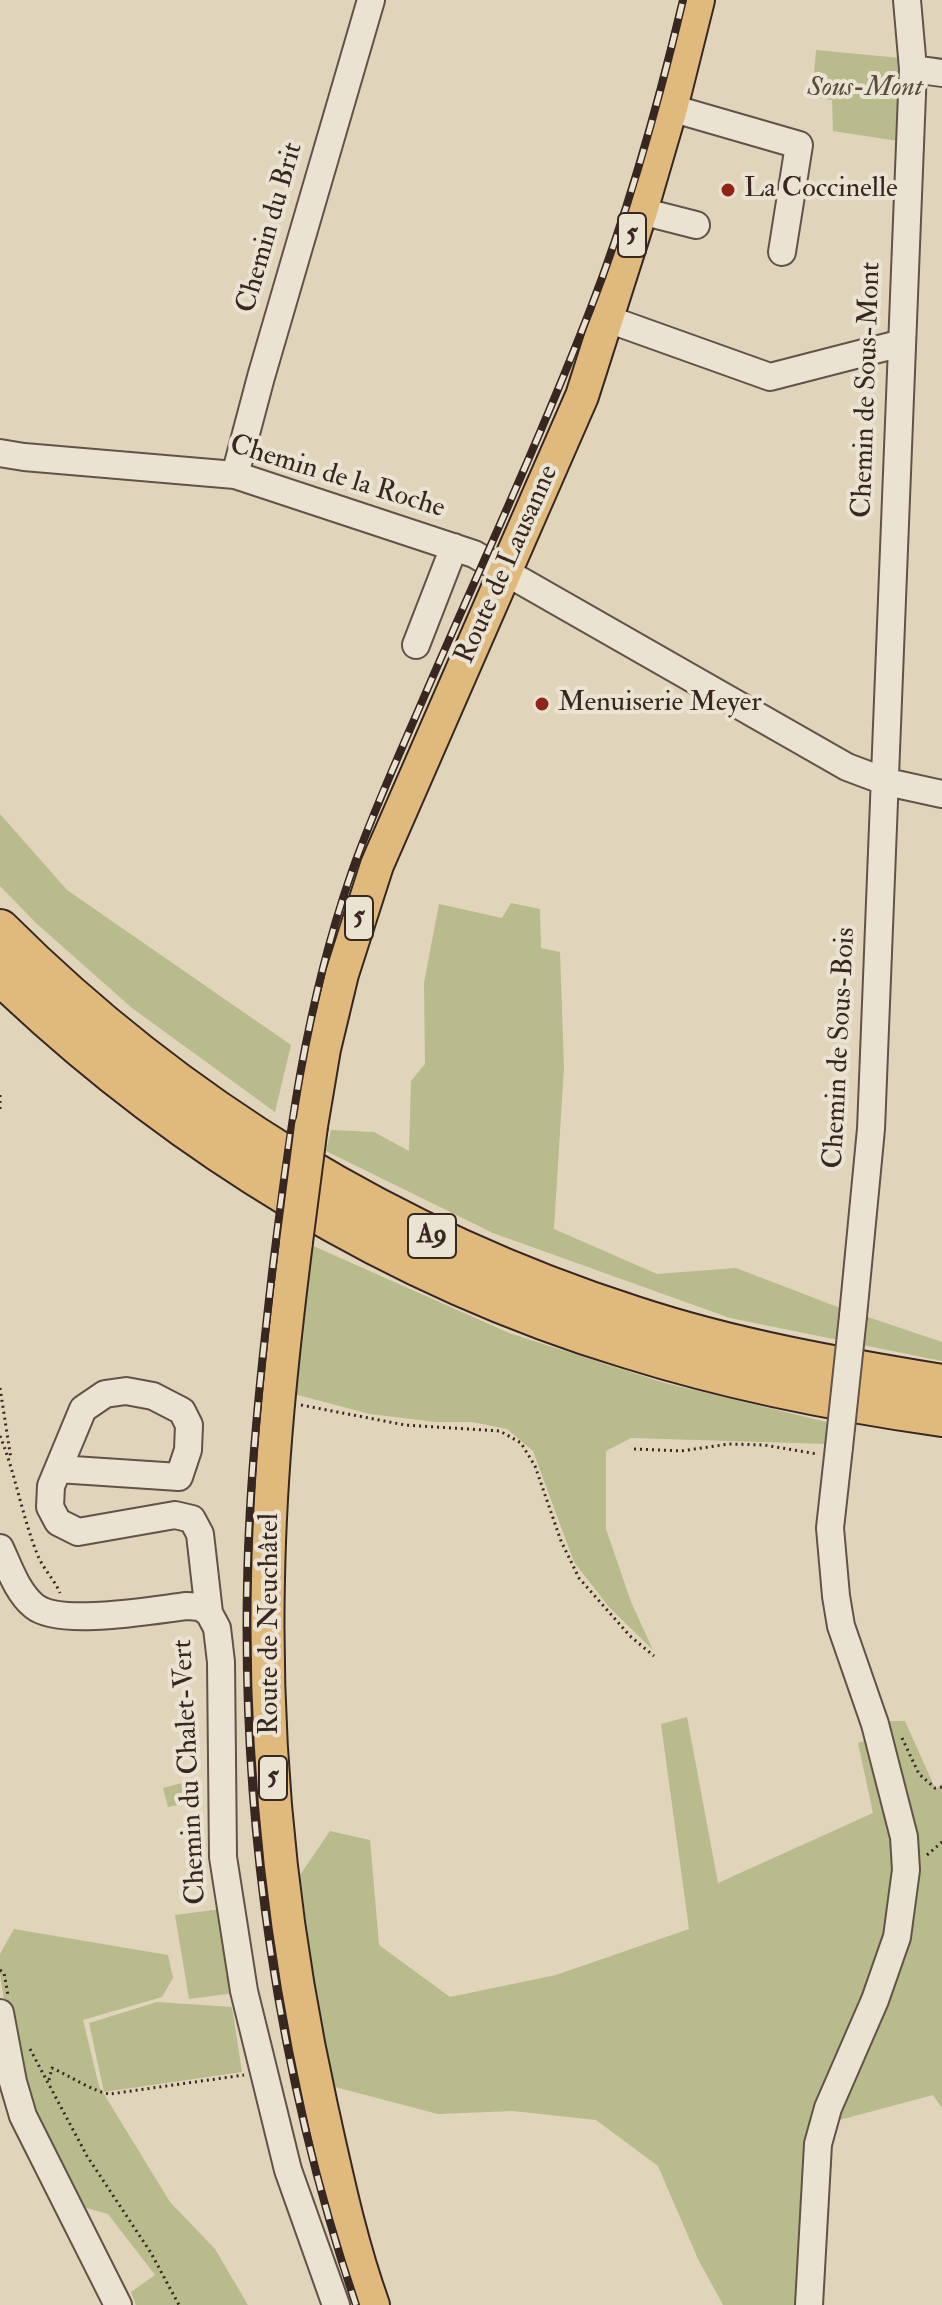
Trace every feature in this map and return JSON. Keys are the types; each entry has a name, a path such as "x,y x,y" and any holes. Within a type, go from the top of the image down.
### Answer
{"highway":[{"name":"A9","path":"0,929 113,1032 203,1102 315,1174 411,1226 533,1280 659,1324 783,1355 942,1384"},
{"name":"A9","path":"0,975 96,1062 187,1131 311,1210 441,1277 579,1332 674,1363 805,1393 942,1417"}],"main road":[{"name":"Route de Lausanne","path":"311,1126 324,1049 342,974 377,865 408,788 582,396 641,211 698,0"},
{"name":"Route de Neuchâtel","path":"311,1126 278,1400 272,1485 267,1610 270,1724 276,1817 296,1979 331,2152 373,2305"}],"street":[{"name":"Chemin du Brit","path":"235,475 371,0"},
{"name":"Chemin de Sous-Mont","path":"887,782 913,69 907,0"},
{"path":"913,69 942,73"},
{"path":"671,108 799,145 782,252"},
{"path":"641,211 696,225"},
{"path":"605,318 770,377 902,343"},
{"name":"Chemin de la Roche","path":"0,453 235,475 454,547 507,570 847,767 887,782 942,794"},
{"path":"416,645 454,547"},
{"name":"Chemin de Sous-Bois","path":"838,1452 871,1129 887,782"},
{"path":"58,1469 179,1477 188,1450 189,1425 182,1411 153,1396 126,1391 105,1394 83,1409 58,1469 51,1486 50,1507 58,1522 78,1532 175,1515 192,1519 200,1534 209,1613"},
{"path":"809,2305 818,2144 828,2108 875,2000 897,1937 906,1870 904,1837 875,1724 841,1626 836,1596 830,1528 838,1452"},
{"name":"Chemin du Chalet-Vert","path":"0,1548 19,1588 38,1609 76,1617 200,1607 209,1613 217,1628 221,1662 223,1857 244,1991 288,2170 336,2305"},
{"path":"0,2013 23,2116 118,2305"}],"path":[{"path":"0,1095 0,1109"},
{"path":"0,1388 12,1467"},
{"path":"278,1400 405,1425 500,1431 521,1443 535,1466 561,1541 579,1578 630,1636 654,1656"},
{"path":"634,1449 681,1451 729,1444 838,1452"},
{"path":"179,2305 151,2253 87,2156 49,2082 52,2068 88,2084 98,2093 110,2094 264,2073"}],"green space":[{"name":"Sous-Mont","path":"816,50 900,58 898,141 833,131 832,100 812,97"},
{"path":"0,814 67,890 291,1045 275,1112 132,1008 36,923 0,886"},
{"path":"511,903 540,909 541,948 560,952 564,1067 554,1229 657,1274 736,1268 942,1342 942,1361 730,1318 493,1233 326,1151 331,1130 374,1132 409,1151 411,1081 425,1064 424,983 439,904 502,918"},
{"path":"311,1245 509,1333 665,1383 831,1423 829,1444 631,1438 606,1451 606,1529 631,1602 653,1650 609,1607 574,1562 533,1451 507,1429 472,1422 436,1422 370,1414 294,1394"},
{"path":"687,1717 718,1883 873,1813 858,1743 873,1738 886,1721 905,1721 935,1788 942,1787 942,2108 933,2095 821,2125 810,2305 723,2305 698,2259 658,2166 596,2120 513,2111 438,2114 335,2087 321,2036 300,1875 330,1831 370,1840 379,1945 450,1997 556,1975 689,1929 661,1724"},
{"path":"197,1779 202,1800 168,1807 163,1788"},
{"path":"221,1909 235,1993 189,1999 175,1915"},
{"path":"14,1929 168,1955 173,1978 162,1997 83,2020 99,2086 170,2202 215,2249 248,2305 136,2305 131,2292 155,2275 108,2214 83,2207 17,2081 0,1975 0,1954"},
{"path":"157,2002 232,2007 242,2072 104,2092 89,2023"}],"railway":[{"path":"356,2305 305,2129 286,2040 270,1949 251,1767 247,1676 250,1506 263,1351 285,1171 310,1022 351,874 386,785 530,456 590,310 642,156 683,0"}],"place":[{"name":"La Coccinelle","path":"728,190"},
{"name":"Menuiserie Meyer","path":"542,704"}]}
